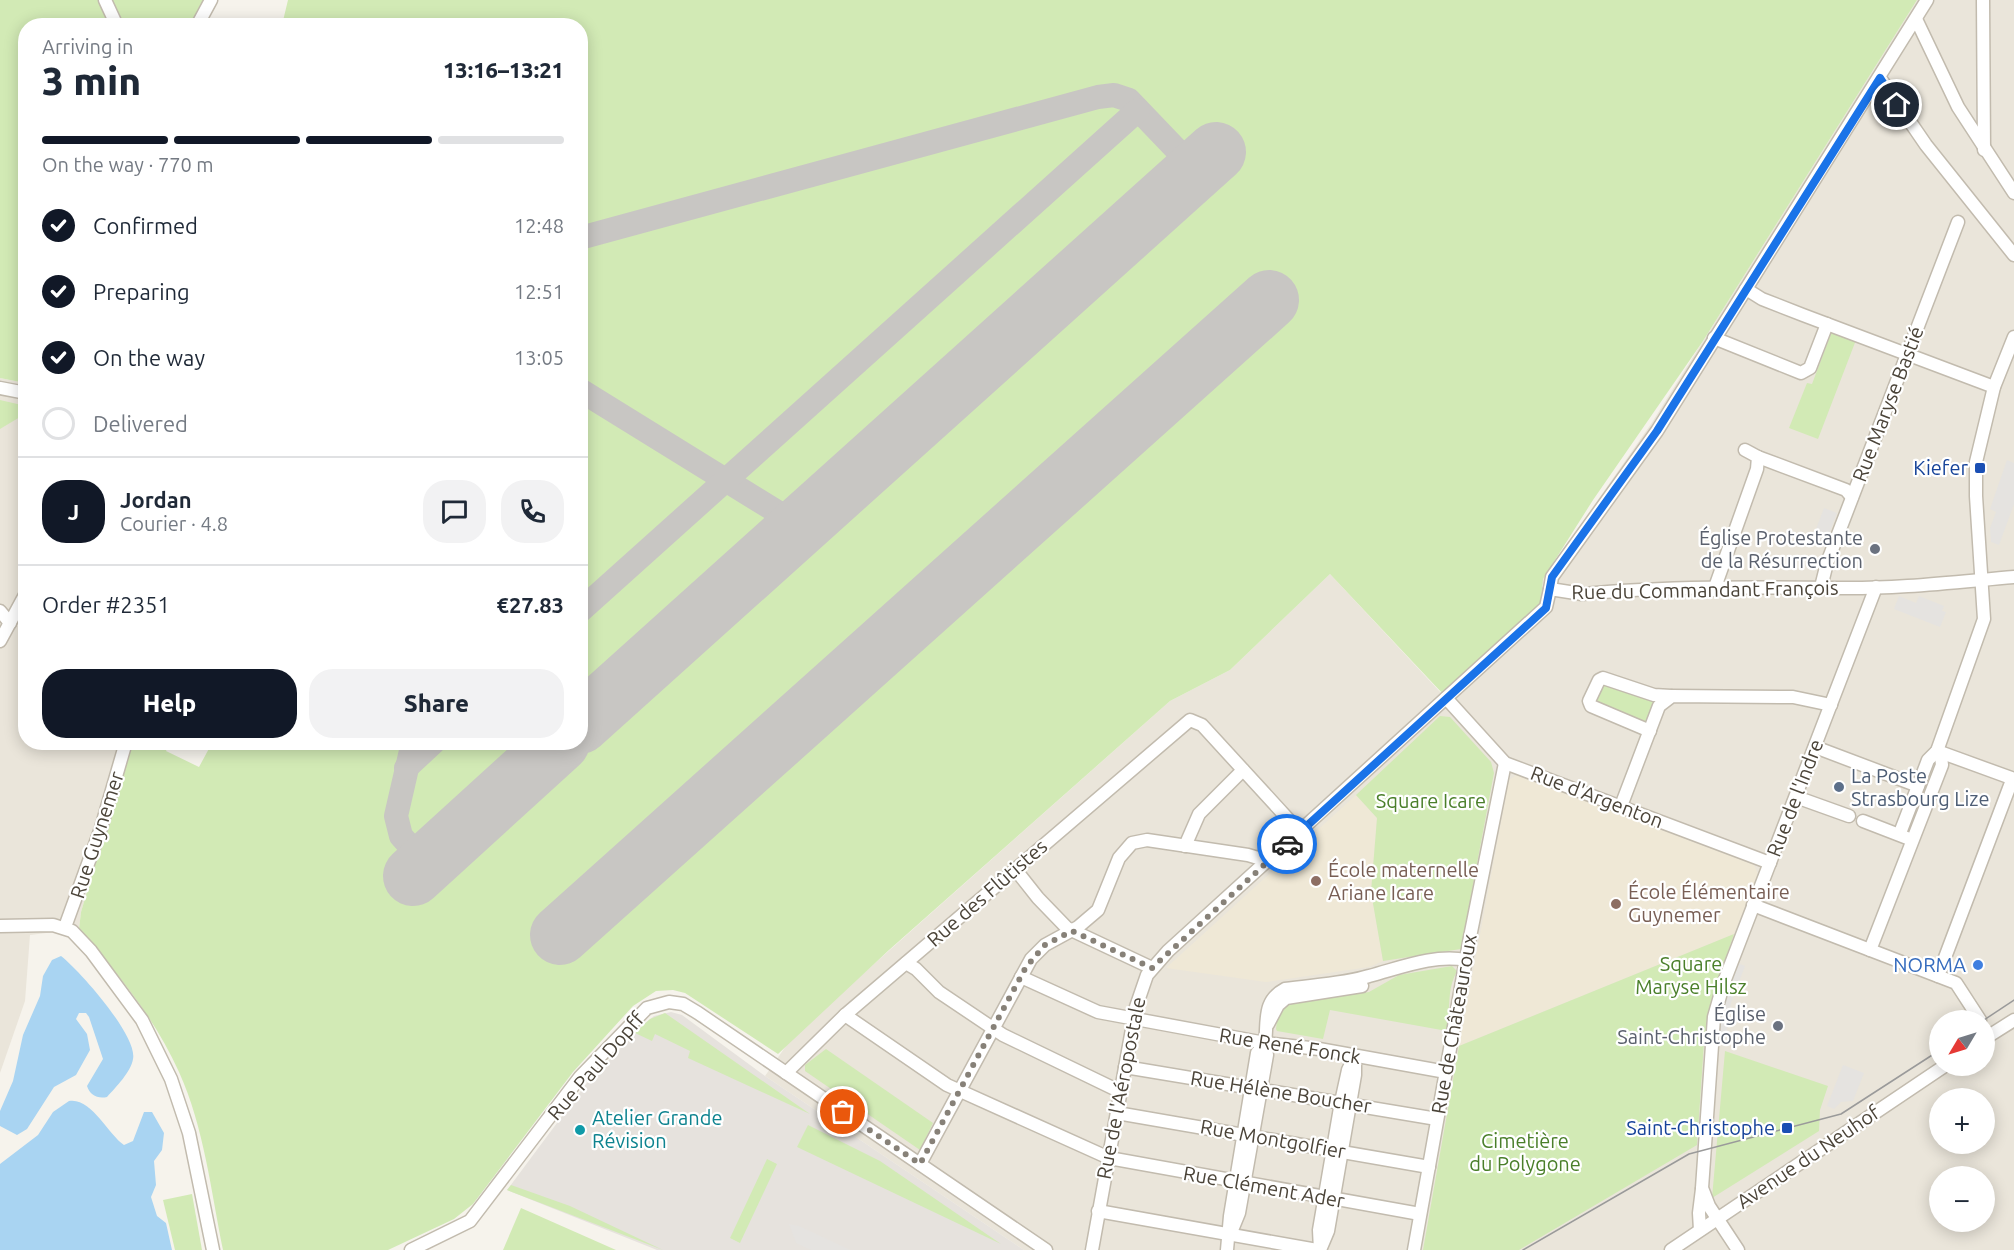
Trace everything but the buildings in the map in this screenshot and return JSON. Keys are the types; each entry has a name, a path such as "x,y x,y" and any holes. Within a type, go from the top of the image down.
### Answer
{"street":[{"path":"105,0 113,18"},
{"path":"201,18 211,0"},
{"path":"1550,589 1552,577 1657,431 1927,0"},
{"path":"1983,0 1984,150"},
{"path":"1916,19 1958,107 2014,193"},
{"path":"1880,78 1926,145 2014,255"},
{"name":"Rue Maryse Bastié","path":"1821,587 1827,563 1958,222"},
{"path":"1746,289 1762,299 1994,387"},
{"path":"1714,338 1802,373 1810,368 1827,324"},
{"path":"1900,833 1931,756 1937,751 1983,623 1983,580 1976,496 1976,462 1994,387 2014,337"},
{"path":"0,388 18,391"},
{"path":"1745,450 1846,490 1852,497"},
{"path":"1714,590 1757,469 1758,457"},
{"name":"Rue du Commandant François","path":"1446,698 1546,608 1550,589 1582,594 1876,587 2014,577"},
{"name":"Rue de l'Indre","path":"1700,1230 1699,1204 1714,1017 1753,905 1876,587"},
{"path":"0,642 18,608"},
{"path":"0,611 10,623"},
{"path":"1650,731 1591,706 1589,702 1599,680 1603,678 1654,695 1792,697 1831,705"},
{"path":"1621,806 1659,706 1672,696"},
{"name":"Rue d'Argenton","path":"1446,698 1505,763 1770,863"},
{"name":"Rue de l'Aéropostale","path":"1092,1250 1134,1018 1141,987 1152,968 1446,698"},
{"name":"Rue des Flûtistes","path":"786,1073 845,1015 1182,725 1192,719 1198,722 1243,770"},
{"path":"1815,747 1918,786"},
{"name":"Rue Guynemer","path":"65,927 101,828 124,750"},
{"path":"1937,751 2013,780 1938,976"},
{"path":"1870,950 1942,765 1941,756 1937,751"},
{"name":"Rue de Châteauroux","path":"1414,1250 1466,960 1505,763"},
{"path":"1185,846 1198,814 1243,770 1300,832"},
{"path":"1796,797 1849,816"},
{"path":"1863,820 1900,833 1910,844"},
{"path":"920,1164 1021,977 1040,950 1091,918 1101,905 1119,858 1128,846 1146,840 1248,855 1268,861"},
{"path":"1016,869 1044,905 1072,931 1152,968"},
{"path":"1753,905 1938,976 1960,987 1974,1010"},
{"path":"0,926 53,925 65,927 90,951 142,1020 171,1079 189,1133 213,1250"},
{"path":"1227,1250 1230,1216 1240,1183 1257,1088 1257,1053 1265,1043 1268,1024 1278,1005 1286,998 1367,985 1398,966 1452,957 1466,960"},
{"path":"906,963 916,969 939,992 993,1028 1026,1047 1121,1092"},
{"name":"Rue René Fonck","path":"1021,977 1091,1010 1265,1043 1446,1072"},
{"name":"Rue Paul Dopff","path":"411,1250 470,1221 580,1077 646,1008 658,1003 682,1004 1046,1250"},
{"name":"Rue Clément Ader","path":"845,1015 923,1071 959,1091 1109,1158 1420,1214"},
{"path":"1995,1030 2014,1020"},
{"path":"1098,1211 1319,1250 1328,1231 1329,1198 1346,1103 1355,1075 1355,1056"},
{"name":"Rue Hélène Boucher","path":"1125,1067 1437,1119"},
{"name":"Avenue du Neuhof","path":"1671,1250 1930,1076"},
{"name":"Rue Montgolfier","path":"1117,1113 1429,1167"},
{"path":"1702,1188 1705,1198 1738,1250"}],"shaded area":[{"path":"1917,0 2014,0 2014,1250 1024,1250 765,1076 793,1036 1170,701 1230,670 1330,574 1442,694 1543,578 1651,424"},
{"path":"0,378 18,382 18,750 129,750 81,912 79,929 30,935 25,1001 0,1073"},
{"path":"2007,460 2014,463 2014,504 1999,545 1991,542 1990,528 1996,512 1990,509"},
{"path":"1824,508 1837,513 1824,547 1811,542"},
{"path":"1899,596 1916,603 1919,596 1944,606 1942,611 1946,612 1940,627 1894,609"},
{"name":"École Élémentaire Guynemer","path":"1517,775 1754,865 1758,874 1734,934 1459,1046 1509,780"},
{"name":"École maternelle Ariane Icare","path":"1356,795 1377,818 1371,892 1383,961 1369,967 1266,982 1166,968"},
{"path":"1732,961 1745,966 1731,1003 1725,1043 1712,1042"},
{"path":"671,1012 682,1015 765,1076 1024,1250 657,1250 507,1190 586,1084 644,1024 654,1016"},
{"path":"1843,1065 1864,1073 1853,1101 1841,1102 1834,1109 1827,1106"},
{"path":"789,1224 799,1226 850,1250 811,1250 796,1243"}],"green space":[{"path":"0,0 205,0 197,18 18,18 18,382 0,378"},
{"path":"288,0 1917,0 1703,341 1593,500 1543,579 1540,609 1443,694 1330,574 1230,670 1170,701 889,950 778,1054 685,993 673,990 656,991 633,1006 573,1072 473,1204 454,1219 388,1250 223,1250 201,1137 179,1072 147,1014 79,929 81,912 129,750 166,750 199,767 208,750 588,750 588,18 284,18"},
{"path":"1832,331 1856,340 1818,439 1789,428 1807,383 1812,384"},
{"path":"0,400 18,404 18,418 0,429"},
{"path":"1604,685 1655,701 1646,723 1595,701"},
{"name":"Square Icare","path":"1440,716 1450,717 1491,762 1494,773 1461,949 1383,961 1371,892 1377,818 1356,795"},
{"name":"Cimetière du Polygone","path":"1734,934 1710,1005 1704,1043 1697,1145 1519,1250 1423,1250 1459,1046"},
{"path":"1452,966 1457,971 1450,993 1447,1031 1330,1010 1323,1039 1276,1029 1278,1013 1291,1003 1369,992 1399,975"},
{"path":"665,1013 810,1114 688,1058 690,1051 655,1034 652,1041 635,1033 650,1019"},
{"path":"826,1049 933,1123 920,1150 805,1071 805,1065"},
{"path":"1725,1051 1828,1086 1820,1110 1819,1131 1712,1198"},
{"path":"808,1125 880,1161 1001,1244 797,1147"},
{"path":"767,1159 777,1164 740,1243 730,1238"},
{"path":"511,1185 570,1206 663,1250 507,1190"},
{"path":"192,1194 202,1250 175,1250 163,1200"},
{"path":"521,1208 616,1250 503,1250"}],"water":[{"path":"61,956 81,975 117,1020 132,1049 132,1064 107,1097 97,1097 92,1094 87,1086 103,1059 89,1017 86,1013 79,1013 76,1019 87,1034 90,1050 76,1075 54,1087 27,1129 17,1135 0,1126 0,1111 13,1081 23,1035 40,996 43,976 52,960"},
{"path":"69,1101 77,1101 92,1110 124,1145 133,1141 144,1112 152,1112 164,1133 162,1150 154,1161 156,1185 151,1197 157,1216 166,1223 172,1250 0,1250 0,1164 38,1135 53,1112"}],"taxiway":[{"path":"588,236 1098,97 1114,95 1129,100 1196,170"},
{"path":"588,604 1138,110"},
{"path":"588,395 800,526"},
{"path":"411,750 396,816 401,836 426,864"},
{"path":"406,768 425,750"}],"runway":[{"path":"588,717 1216,152"},
{"path":"560,935 1269,300"},
{"path":"413,876 551,750"}],"tram line":[{"path":"1995,1013 2014,1000"},
{"path":"1523,1250 1689,1154 1841,1114 1929,1057"}],"way so far":[{"path":"843,1112 920,1164 1026,967 1045,945 1072,931 1093,942 1138,959 1152,968 1287,844"}],"place":[{"name":"Kiefer","path":"1980,468"},
{"name":"Église Protestante de la Résurrection","path":"1875,549"},
{"name":"La Poste Strasbourg Lize","path":"1839,787"},
{"name":"École maternelle Ariane Icare","path":"1316,881"},
{"name":"École Élémentaire Guynemer","path":"1616,904"},
{"name":"NORMA","path":"1978,965"},
{"name":"Église Saint-Christophe","path":"1778,1026"},
{"name":"Saint-Christophe","path":"1787,1128"},
{"name":"Atelier Grande Révision","path":"580,1130"}],"route":[{"path":"1287,844 1546,608 1552,577 1657,431 1880,78 1897,105"}],"park label":[{"name":"Square Maryse Hilsz","path":"1691,976"}]}
